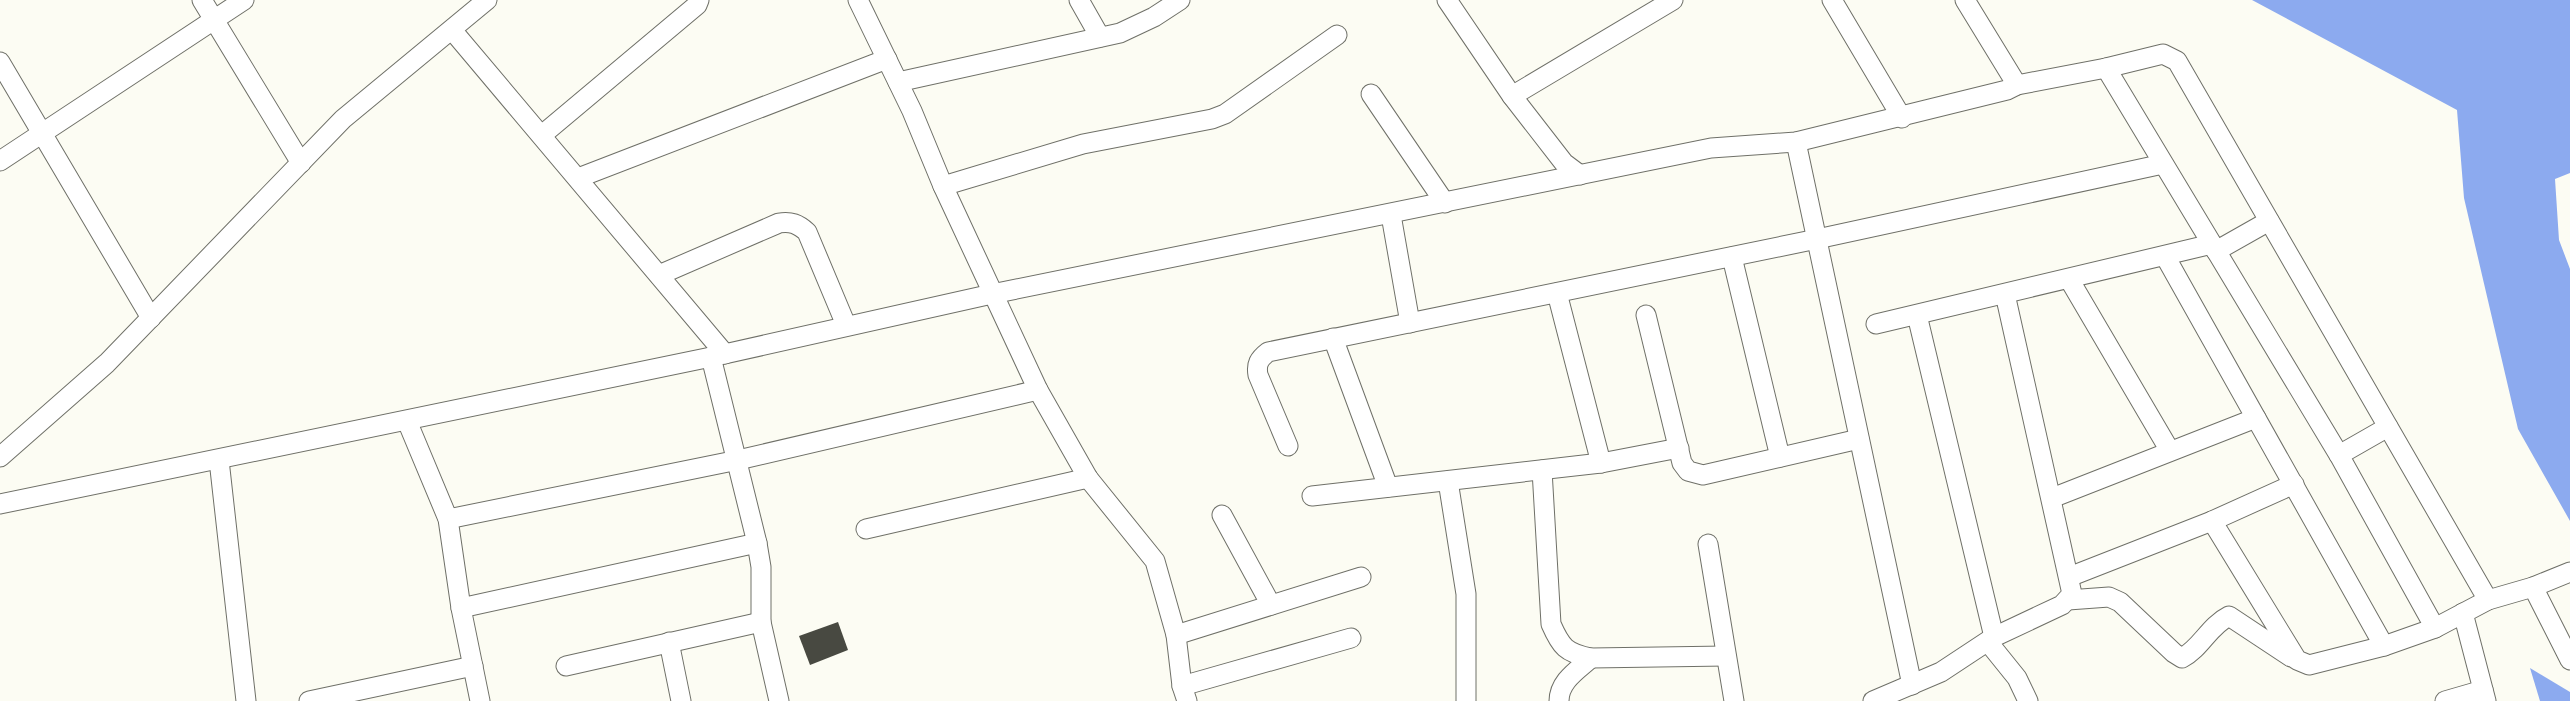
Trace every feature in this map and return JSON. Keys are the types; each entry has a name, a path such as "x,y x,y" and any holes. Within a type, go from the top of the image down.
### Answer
{"street":[{"path":"202,0 301,163"},
{"path":"0,161 43,134 213,18 244,0"},
{"path":"0,457 107,363 343,119 487,0"},
{"path":"542,135 697,5 699,0"},
{"path":"858,0 898,82 992,294 1038,390 1088,478 1155,561 1176,634 1184,694 1351,638"},
{"path":"1079,0 1100,37"},
{"path":"898,82 1100,37 1140,24 1180,0"},
{"path":"1512,96 1673,0"},
{"path":"1832,0 1902,118"},
{"path":"1965,0 2017,85"},
{"path":"1452,2 1512,96 1562,160 1580,175"},
{"path":"452,30 659,276 718,356 738,460 757,543 760,567 761,622 779,701"},
{"path":"943,186 1083,144 1212,119 1225,114 1337,35"},
{"path":"0,504 718,356 846,325 992,294 1391,215 1710,148 1796,142 1902,118 2007,90 2017,85 2106,68 2163,54 2177,61 2488,600"},
{"path":"578,178 887,59"},
{"path":"0,62 151,318"},
{"path":"2106,68 2339,455 2435,628"},
{"path":"1370,94 1445,203"},
{"path":"1796,142 1912,685"},
{"path":"1288,446 1256,366 1260,357 1268,352 1817,239 2163,164"},
{"path":"1391,215 1410,323"},
{"path":"1876,324 2165,256 2214,248 2269,221"},
{"path":"659,276 779,222 789,222 799,225 807,232 846,325"},
{"path":"1732,256 1780,457"},
{"path":"2165,256 2384,646"},
{"path":"2069,278 2170,451"},
{"path":"1557,293 1601,463"},
{"path":"2006,294 2069,577 2072,594 2068,600"},
{"path":"1646,315 1682,463 1688,472 1694,475 1703,475 1859,439"},
{"path":"1918,315 1991,639 2017,678 2028,701"},
{"path":"1333,338 1388,487"},
{"path":"448,519 738,460 1038,390"},
{"path":"2052,498 2256,418"},
{"path":"407,421 448,519 461,608 480,701"},
{"path":"2339,455 2388,427"},
{"path":"1312,496 1601,463 1679,448"},
{"path":"219,460 246,701"},
{"path":"1542,470 1551,624 1559,643 1567,650 1591,658 1726,656"},
{"path":"866,529 1088,478"},
{"path":"1448,480 1466,594 1466,701"},
{"path":"2069,577 2212,521 2294,484"},
{"path":"1222,515 1271,605"},
{"path":"2212,521 2297,660"},
{"path":"461,608 757,543"},
{"path":"1708,544 1734,701"},
{"path":"1873,701 1940,672 1991,639 2068,600 2109,597 2120,602 2174,653 2182,658 2190,654 2220,621 2229,616 2309,666 2384,646 2435,628 2488,600 2533,587 2570,572"},
{"path":"1176,634 1360,577"},
{"path":"2533,587 2570,660"},
{"path":"2445,701 2485,696 2463,613"},
{"path":"566,666 761,622"},
{"path":"669,642 681,701"},
{"path":"1559,701 1559,694 1566,680 1591,658"},
{"path":"309,701 473,666"}],"water":[{"path":"2252,0 2570,0 2570,173 2555,179 2559,240 2570,269 2570,521 2518,429 2464,198 2457,110"},
{"path":"2530,668 2570,692 2570,701 2540,701"}],"building":[{"path":"838,622 848,650 810,665 799,636"}]}
